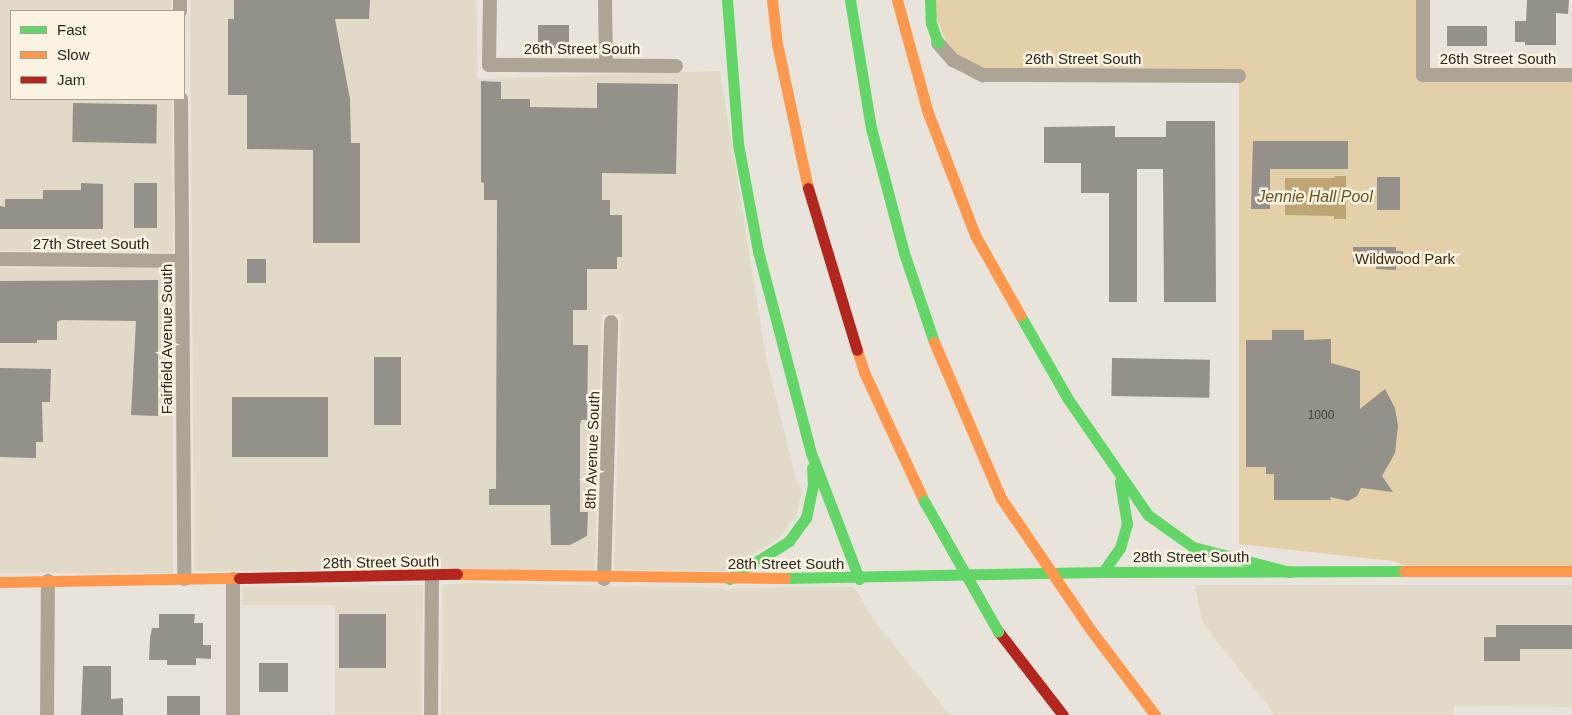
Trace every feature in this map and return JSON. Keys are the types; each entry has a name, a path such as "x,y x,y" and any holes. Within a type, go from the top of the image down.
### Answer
{"main road":[{"path":"727,0 732,90 745,187 758,251 811,454 859,579"},
{"path":"772,0 777,44 800,156 831,269 864,372 924,501 998,630 1063,715"},
{"path":"850,0 870,128 904,253 933,339 1001,498 1090,629 1155,715"},
{"path":"897,0 928,113 975,234 1068,399 1116,470 1148,515 1164,530 1194,547 1290,572"},
{"path":"930,0 931,23 938,44"},
{"path":"729,579 789,541 806,518 813,486 811,454"},
{"path":"1103,572 1120,548 1127,524 1124,495 1116,470"},
{"name":"28th Street South","path":"0,582 432,577 466,574 604,579 859,579 1103,572 1572,571"}],"street":[{"name":"26th Street South","path":"490,0 489,65 676,66"},
{"path":"605,0 606,65"},
{"name":"26th Street South","path":"1423,0 1423,75 1572,75"},
{"name":"26th Street South","path":"938,44 953,60 983,75 1239,76"},
{"name":"Fairfield Avenue South","path":"181,100 184,579"},
{"name":"27th Street South","path":"0,260 182,261"},
{"name":"8th Avenue South","path":"604,579 612,322"},
{"path":"431,715 432,577"},
{"path":"233,579 233,715"},
{"path":"47,715 48,581"}],"shaded area":[{"path":"0,0 171,0 171,10 10,10 10,100 172,100 173,252 0,251"},
{"path":"190,0 476,0 478,79 720,71 766,357 796,479 802,490 797,514 779,538 726,571 614,570 621,314 602,314 595,570 194,571"},
{"path":"0,268 173,268 173,573 0,573"},
{"path":"466,583 724,588 727,591 732,588 852,587 856,589 872,618 950,715 441,715 442,585"},
{"path":"423,585 422,715 335,715 335,605 242,605 242,587"},
{"path":"1195,585 1572,585 1572,707 1454,706 1454,715 1275,715 1202,622"}],"green space":[{"name":"Wildwood Park","path":"930,0 1423,0 1423,75 1572,75 1572,571 1423,573 1393,561 1239,544 1239,76 992,75 953,60"}],"water":[{"name":"Jennie Hall Pool","path":"1335,176 1346,176 1346,219 1334,219 1334,216 1285,215 1285,178 1334,178"}],"building":[{"path":"234,0 370,0 369,19 335,19 350,99 351,143 360,143 360,243 313,243 313,150 247,149 247,95 228,95 228,19 234,19"},
{"path":"1527,0 1569,0 1568,14 1556,13 1556,45 1525,45 1525,42 1515,42 1515,21 1526,21"},
{"path":"538,25 569,25 569,48 538,48"},
{"path":"1447,26 1487,26 1487,46 1447,46"},
{"path":"481,81 501,82 501,99 530,99 530,107 597,108 597,83 678,84 676,174 602,173 602,200 610,200 610,215 622,215 622,257 617,257 617,269 587,269 587,310 573,310 573,345 588,345 587,420 581,420 580,425 580,512 588,512 587,536 570,545 551,545 550,505 489,505 489,489 496,489 497,200 484,200 484,183 481,182"},
{"path":"73,103 157,104 156,143 72,142"},
{"path":"1166,121 1215,121 1216,302 1164,302 1163,169 1137,169 1137,302 1109,302 1109,193 1081,193 1081,163 1044,163 1044,127 1115,126 1115,137 1166,137"},
{"path":"1253,141 1348,141 1348,169 1270,169 1270,209 1251,209"},
{"path":"1377,177 1400,177 1400,210 1377,210"},
{"path":"81,183 103,184 103,229 0,229 0,206 5,207 5,199 43,199 43,190 81,190"},
{"path":"134,183 157,183 157,228 134,228"},
{"path":"1353,247 1396,247 1396,251 1403,251 1403,266 1396,265 1396,270 1376,269 1376,262 1353,262"},
{"path":"247,259 266,259 266,283 247,283"},
{"path":"158,280 158,416 131,415 136,321 61,320 57,322 57,340 37,340 37,343 0,343 0,281"},
{"path":"1272,330 1304,330 1304,340 1331,339 1331,363 1360,371 1360,409 1385,389 1395,408 1398,426 1395,453 1382,476 1393,492 1361,488 1357,496 1348,501 1330,497 1331,500 1274,500 1274,474 1266,474 1266,467 1246,467 1246,340 1272,340"},
{"path":"374,357 401,357 401,425 374,425"},
{"path":"1112,358 1210,360 1209,398 1111,396"},
{"path":"0,368 51,369 50,402 42,402 43,442 36,442 36,458 0,457"},
{"path":"232,397 328,397 328,457 232,457"},
{"path":"159,614 195,614 194,623 203,623 203,645 211,645 211,659 196,658 196,665 167,665 167,660 149,660 152,628 159,628"},
{"path":"339,614 386,614 386,668 339,668"},
{"path":"1496,625 1572,625 1572,649 1520,649 1520,661 1484,661 1484,637 1496,637"},
{"path":"259,663 288,663 288,692 259,692"},
{"path":"83,666 111,666 111,699 123,698 123,715 81,715"},
{"path":"167,696 200,696 200,715 167,715"}],"traffic: fast":[{"path":"727,0 738,144 758,251 811,453 859,579"},
{"path":"850,0 871,128 904,253 934,342"},
{"path":"930,0 931,23 938,43"},
{"path":"1020,315 1068,399 1148,515 1193,547 1290,572"},
{"path":"729,579 789,541 806,518 813,486 812,468"},
{"path":"1103,572 1120,548 1127,524 1120,482"},
{"path":"924,501 998,631"},
{"path":"785,578 1103,572 1404,571"}],"traffic: slow":[{"path":"772,0 777,44 808,188"},
{"path":"897,0 928,113 975,235 1020,315"},
{"path":"934,342 1001,498"},
{"path":"857,350 864,372 924,501"},
{"path":"1001,498 1090,629"},
{"path":"1404,571 1572,571"},
{"path":"457,574 785,578"},
{"path":"0,582 239,578"},
{"path":"1090,629 1155,715"}],"traffic: jam":[{"path":"808,188 857,350"},
{"path":"239,578 457,574"},
{"path":"998,631 1063,715"}]}
